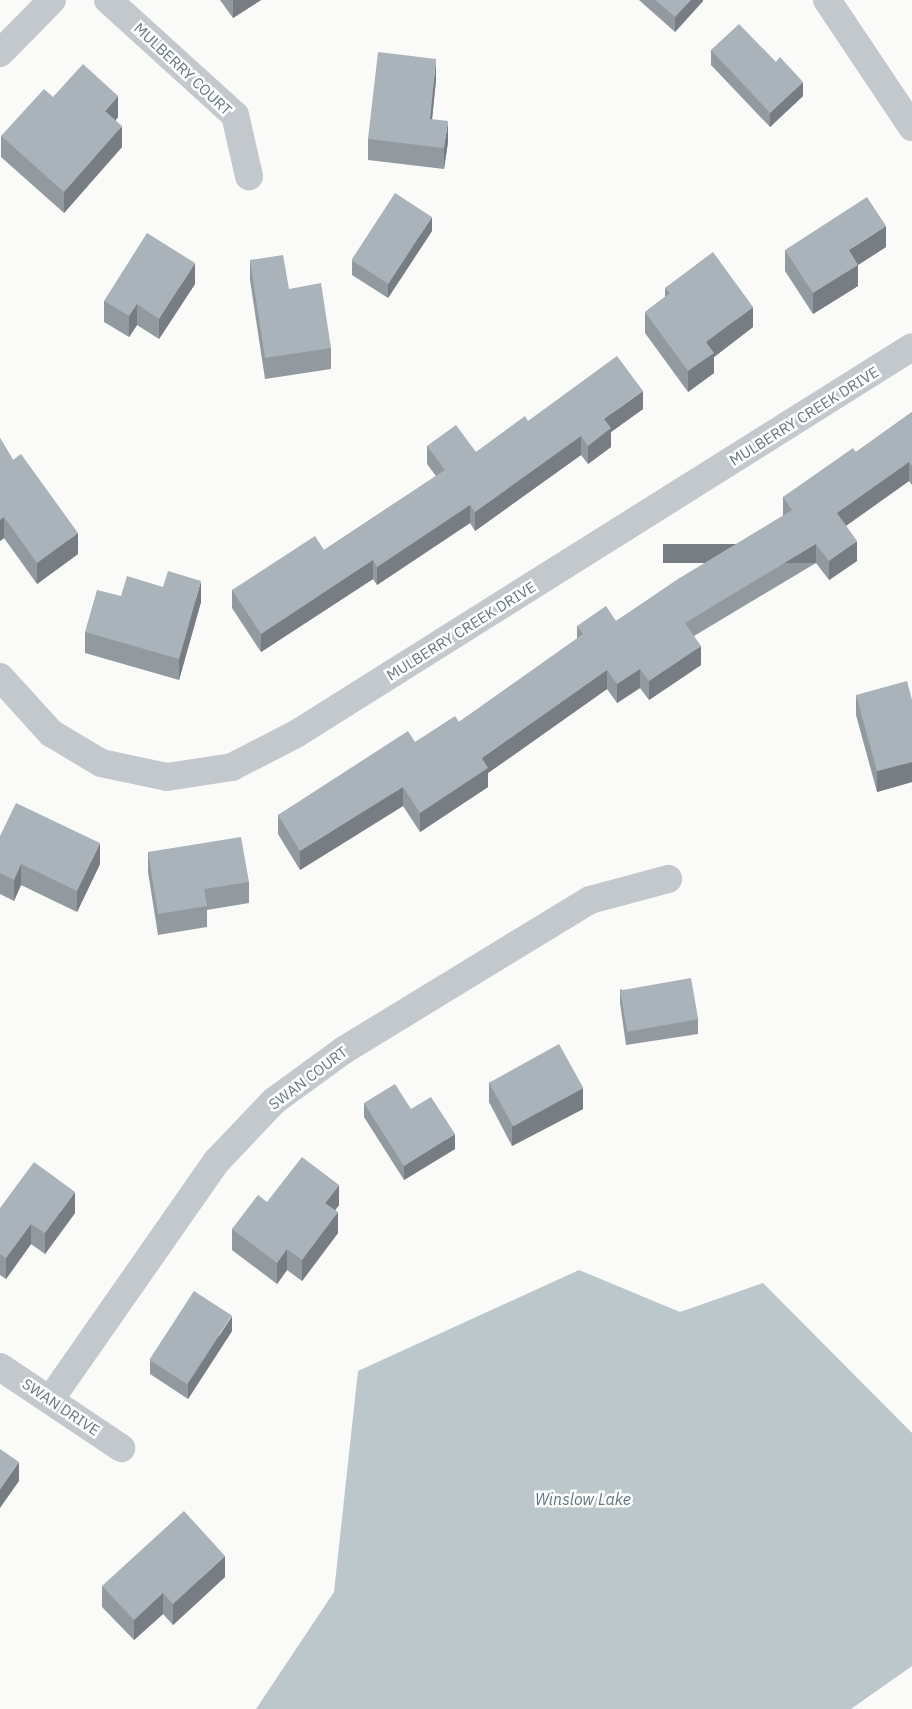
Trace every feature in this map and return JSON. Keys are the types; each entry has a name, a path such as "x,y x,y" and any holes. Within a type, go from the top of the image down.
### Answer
{"street":[{"path":"0,53 52,0"},
{"name":"MULBERRY COURT","path":"108,0 235,116 249,176"},
{"path":"826,0 912,127"},
{"name":"MULBERRY CREEK DRIVE","path":"0,677 51,734 101,763 167,776 232,767 296,734 912,347"},
{"name":"SWAN COURT","path":"50,1400 216,1161 274,1101 344,1050 590,900 668,880"},
{"name":"SWAN DRIVE","path":"0,1367 121,1448"}],"water":[{"name":"Winslow Lake","path":"579,1270 680,1312 763,1283 912,1433 912,1666 851,1709 256,1709 334,1592 358,1371"}],"building":[{"path":"655,0 691,0 675,17"},
{"path":"739,24 776,62 780,57 803,82 770,113 711,50"},
{"path":"378,52 436,59 430,119 448,121 444,148 368,139"},
{"path":"83,64 118,96 105,111 122,126 64,192 1,136 44,89 53,97"},
{"path":"395,193 432,217 388,284 351,260"},
{"path":"867,197 886,226 849,250 858,265 813,293 785,250"},
{"path":"147,233 195,263 159,319 137,304 129,316 104,301"},
{"path":"713,252 753,307 706,342 714,353 688,371 645,312 670,293 665,288"},
{"path":"283,255 289,289 321,283 331,348 265,358 250,260"},
{"path":"617,356 643,391 604,419 611,428 588,446 581,436 475,512 470,505 377,567 373,560 261,634 232,590 315,536 324,550 445,470 427,446 456,425 476,452 525,416 528,421"},
{"path":"912,412 912,466 909,462 837,513 857,541 829,561 816,544 685,623 701,646 649,681 640,669 617,684 607,670 482,758 488,768 420,813 403,787 300,851 278,815 408,731 415,742 455,716 459,722 583,634 577,626 606,606 616,621 678,579 792,510 783,497 853,448 856,452"},
{"path":"0,438 13,460 21,454 78,533 37,563 4,517 0,520"},
{"path":"168,571 201,581 179,659 85,632 97,590 121,596 127,576 163,587"},
{"path":"907,681 912,700 912,762 877,771 856,695"},
{"path":"16,803 100,843 77,891 21,864 14,880 0,873 0,836"},
{"path":"241,837 249,882 204,889 207,906 158,914 148,852"},
{"path":"691,978 698,1019 627,1032 620,991"},
{"path":"559,1044 583,1088 513,1127 489,1083"},
{"path":"395,1084 411,1109 431,1097 455,1134 404,1166 364,1103"},
{"path":"302,1157 339,1185 325,1203 338,1212 302,1260 287,1249 277,1263 232,1229 258,1195 267,1202"},
{"path":"34,1162 75,1192 45,1233 31,1224 6,1258 0,1254 0,1208"},
{"path":"194,1291 232,1316 187,1384 149,1360"},
{"path":"0,1449 19,1462 0,1489"},
{"path":"184,1511 225,1556 173,1604 163,1593 134,1620 102,1586"}]}
